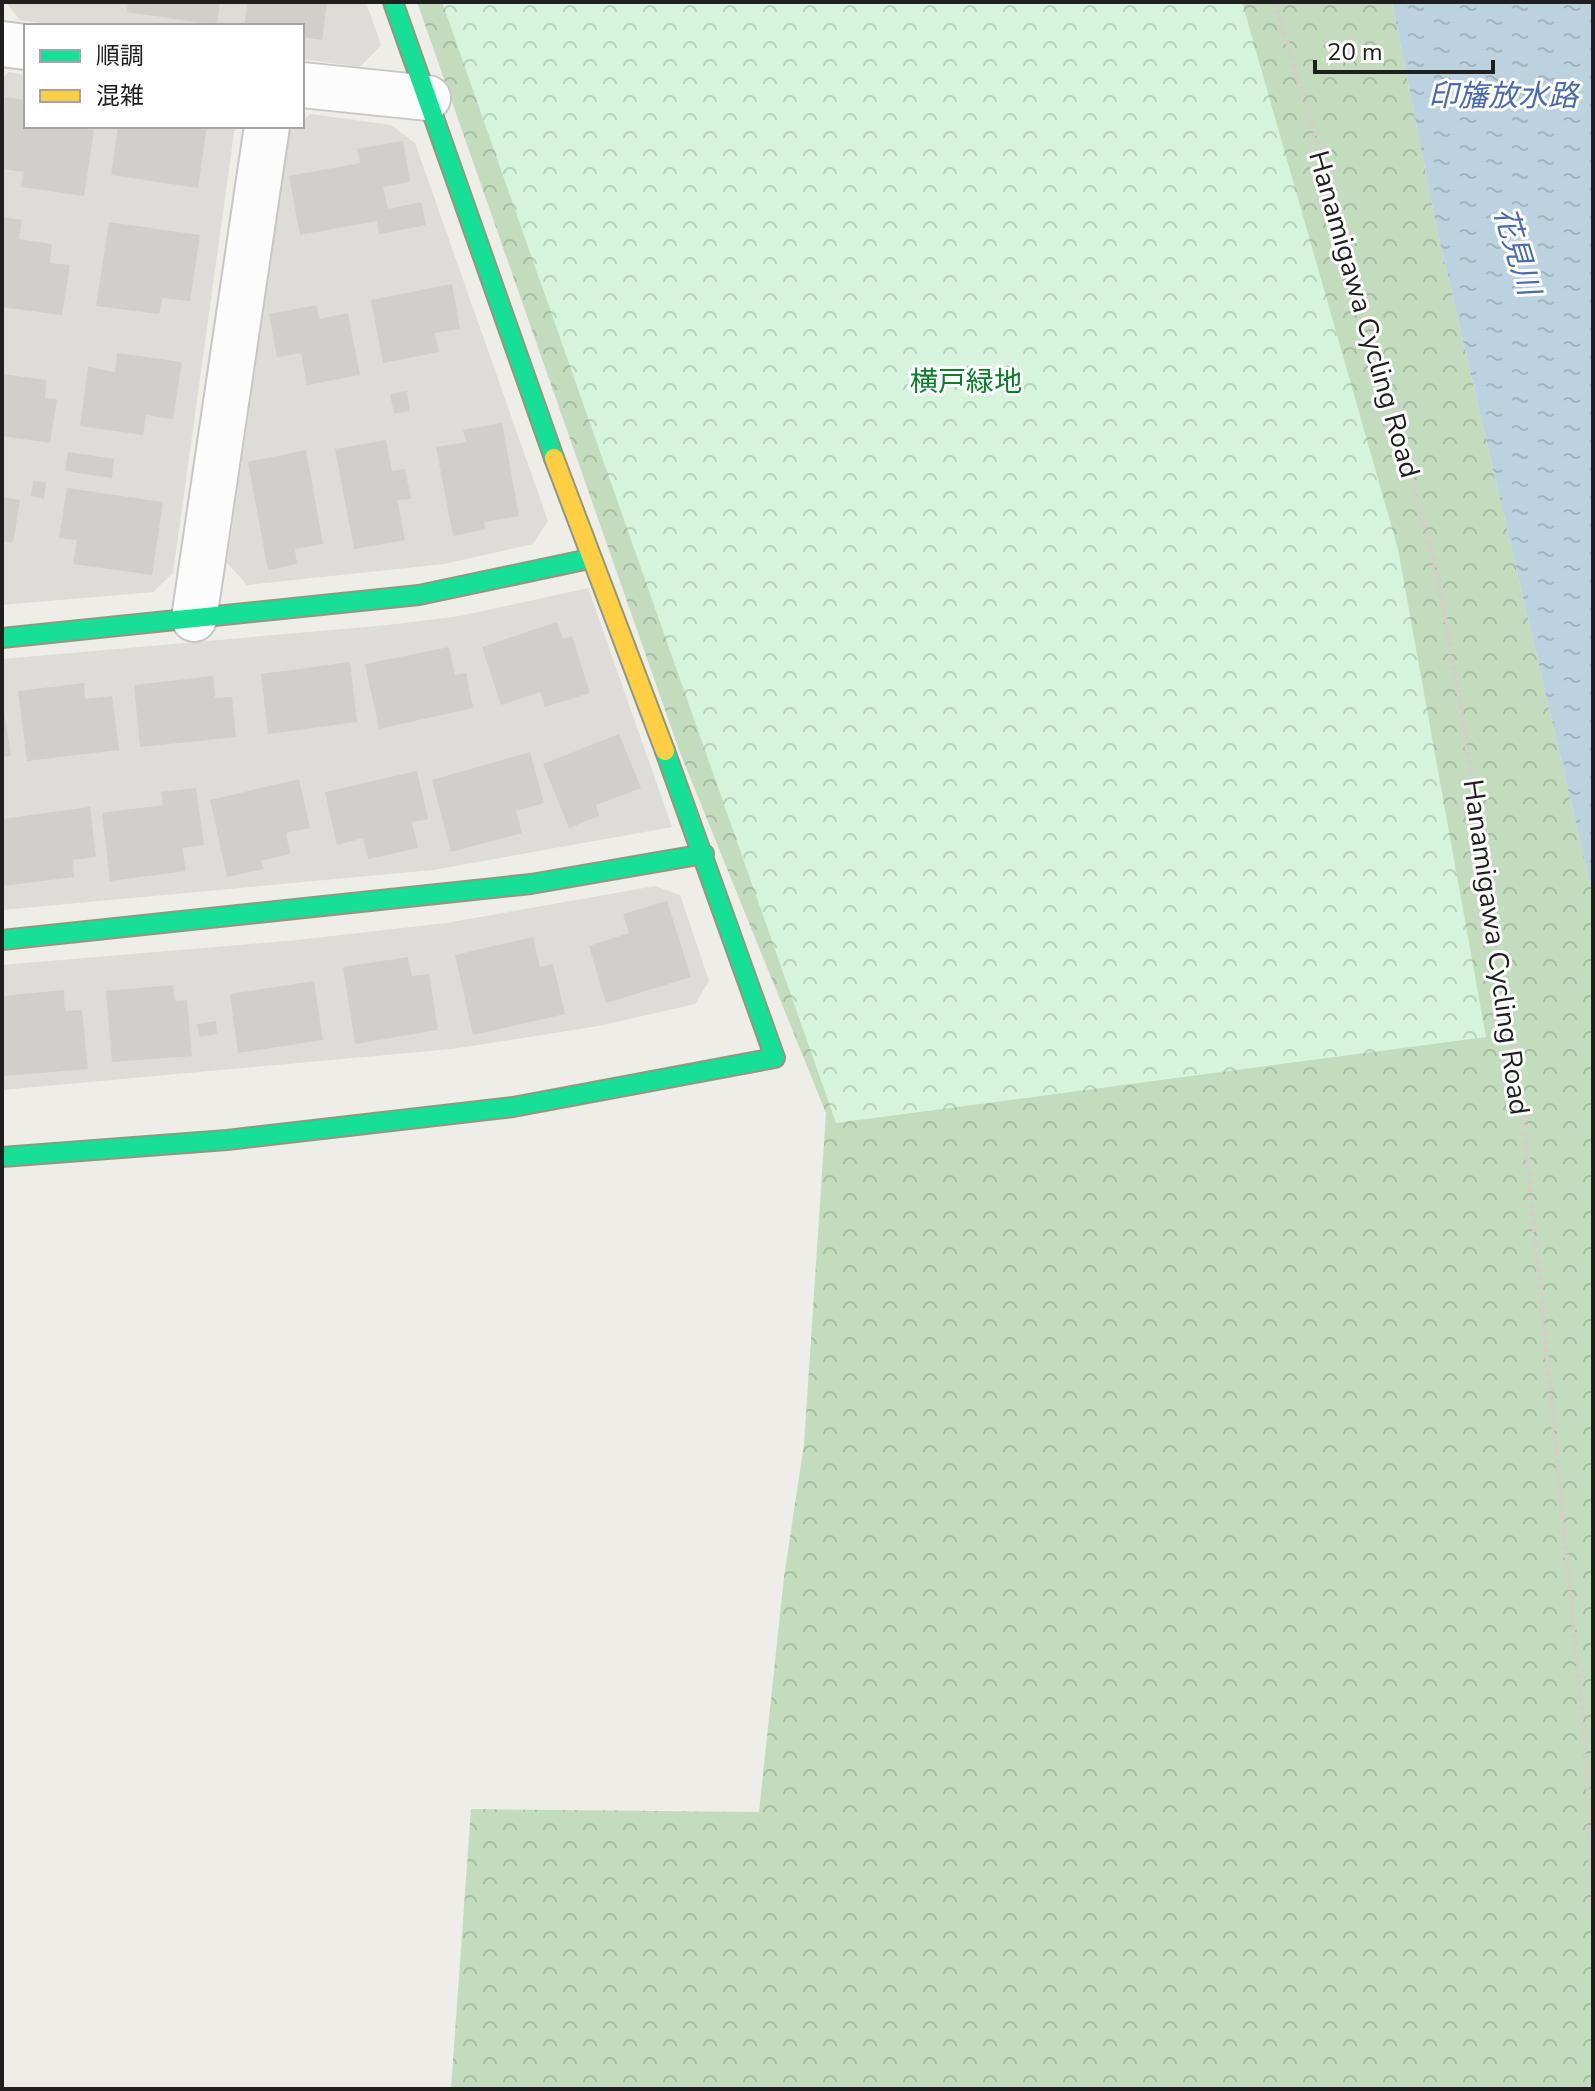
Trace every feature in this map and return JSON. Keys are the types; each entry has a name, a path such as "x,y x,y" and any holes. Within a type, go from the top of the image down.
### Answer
{"street":[{"path":"2,1157 227,1140 513,1107 775,1058 606,589 589,559 393,2"},
{"path":"2,44 24,47"},
{"path":"304,85 428,98"},
{"path":"194,619 267,128"},
{"path":"2,638 419,595 589,559"},
{"path":"2,940 531,884 704,854"}],"path":[{"name":"Hanamigawa Cycling Road","path":"1275,2 1358,283 1438,577 1464,728 1524,1124 1585,1742 1593,1915"}],"shaded area":[{"path":"6,2 366,2 381,45 360,67 304,59 304,24 47,24 20,20"},
{"path":"9,72 24,75 24,128 235,128 173,573 153,592 2,605 2,78"},
{"path":"311,114 391,125 415,143 548,521 533,544 444,564 247,585 227,563 290,130 304,128 304,119"},
{"path":"588,588 672,827 433,870 2,910 2,659 388,625 460,616"},
{"path":"655,886 680,895 709,981 695,1004 599,1026 452,1049 2,1090 2,965 297,940 446,923"}],"green space":[{"path":"417,2 1392,2 1438,234 1593,896 1593,2089 451,2089 471,1809 759,1812 784,1577 804,1444 826,1113 679,750"},
{"name":"横戸緑地","path":"442,2 1242,2 1398,549 1486,1037 836,1123"}],"water":[{"name":"印旛放水路","path":"1392,2 1593,2 1593,896 1438,234"}],"building":[{"path":"128,2 220,2 217,24 127,12"},
{"path":"248,2 327,2 322,40 304,37 304,24 244,24"},
{"path":"5,97 24,100 24,128 94,130 84,196 21,187 24,172 2,169"},
{"path":"118,128 207,128 198,188 111,175"},
{"path":"403,141 410,182 383,187 388,209 421,202 426,225 379,234 377,221 300,235 289,176 360,163 357,149"},
{"path":"2,217 22,220 19,239 52,244 50,263 70,265 62,315 2,307"},
{"path":"109,222 200,235 190,301 162,298 159,314 96,306"},
{"path":"452,284 460,329 435,333 439,352 383,363 371,300"},
{"path":"317,305 319,319 348,313 360,375 307,385 301,353 277,357 269,314"},
{"path":"117,353 182,362 173,419 146,415 143,435 80,426 88,367 115,372"},
{"path":"2,374 46,380 45,398 57,399 50,443 2,436"},
{"path":"407,391 410,411 394,414 390,394"},
{"path":"502,423 519,516 484,522 486,529 453,536 436,447 466,442 463,430"},
{"path":"386,440 392,471 405,469 411,499 397,500 405,540 354,549 335,449"},
{"path":"306,450 323,544 295,549 297,564 268,570 248,462"},
{"path":"68,452 114,459 112,478 65,471"},
{"path":"33,481 46,482 44,499 31,496"},
{"path":"67,488 163,502 152,575 73,564 77,540 59,538"},
{"path":"2,497 20,500 13,543 2,541"},
{"path":"557,622 563,639 572,636 590,693 545,707 540,692 501,705 482,647"},
{"path":"449,647 455,675 466,673 473,708 379,729 365,664"},
{"path":"350,662 357,722 268,734 261,674"},
{"path":"213,676 215,698 232,697 236,737 140,747 134,685"},
{"path":"84,683 85,699 112,696 119,750 27,761 18,691"},
{"path":"2,698 11,756 2,757"},
{"path":"619,734 641,788 596,805 599,816 569,828 543,764"},
{"path":"530,752 544,803 516,811 522,833 451,852 432,780"},
{"path":"417,771 428,819 412,822 418,848 368,859 363,838 337,845 325,792"},
{"path":"299,779 310,828 286,833 290,854 261,861 264,869 227,877 210,800"},
{"path":"196,788 204,845 182,848 186,871 110,881 102,813 163,805 161,792"},
{"path":"90,807 96,857 73,860 74,877 2,886 2,819"},
{"path":"667,901 691,977 606,1003 589,946 629,933 623,914"},
{"path":"533,937 540,967 553,964 565,1014 473,1035 455,955"},
{"path":"408,957 412,976 429,974 438,1030 355,1044 343,967"},
{"path":"314,981 323,1040 238,1053 230,994"},
{"path":"173,985 175,1001 187,1000 192,1056 112,1062 106,991"},
{"path":"64,990 65,1011 82,1010 88,1069 3,1076 2,996"},
{"path":"216,1021 217,1034 199,1037 197,1024"}],"traffic: fast":[{"path":"393,2 554,458"},
{"path":"2,638 419,595 589,559"},
{"path":"2,1157 227,1140 513,1107 775,1058 665,751"},
{"path":"2,940 531,884 704,854"}],"traffic: slow":[{"path":"554,458 665,751"}],"water label":[{"name":"花見川","path":"1517,251"}]}
